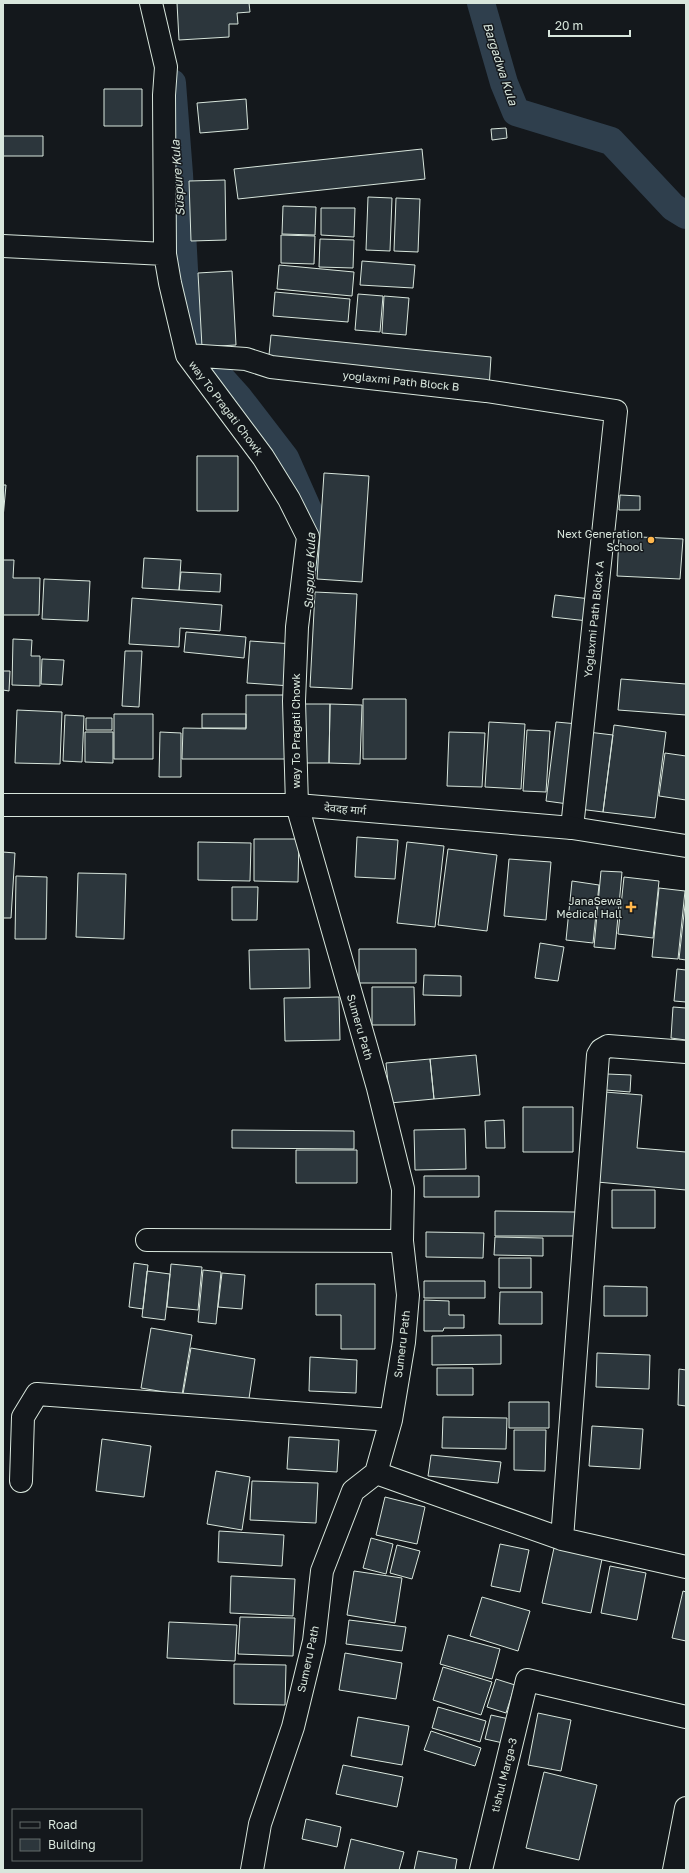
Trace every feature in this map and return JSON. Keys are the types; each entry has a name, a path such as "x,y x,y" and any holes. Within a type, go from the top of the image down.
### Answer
{"street":[{"name":"way To Pragati Chowk","path":"151,3 166,67 164,96 165,254 170,283 187,355 263,456 289,499 308,537 297,627 294,700 296,805"},
{"path":"3,246 165,254"},
{"name":"yoglaxmi Path Block B","path":"187,355 246,359 271,367 486,391 616,411"},
{"name":"Yoglaxmi Path Block A","path":"572,828 616,411"},
{"name":"देवदह मार्ग","path":"3,805 296,805 572,828 686,846"},
{"name":"Sumeru Path","path":"252,1870 260,1824 293,1727 314,1641 322,1571 353,1491 376,1472 391,1420 404,1342 408,1295 402,1241 403,1189 378,1088 296,805"},
{"path":"562,1539 594,1087 598,1055 601,1050 608,1046 686,1052"},
{"path":"147,1240 402,1241"},
{"path":"21,1481 23,1417 37,1394 391,1420"},
{"path":"376,1472 562,1539 686,1567"},
{"name":"tishul Marga-3","path":"481,1870 527,1680 686,1717"},
{"path":"674,1870 686,1808"}],"building":[{"path":"177,3 249,3 250,12 237,13 238,24 229,24 229,37 179,40"},
{"path":"104,89 142,89 142,126 104,126"},
{"path":"246,99 248,129 200,133 197,103"},
{"path":"506,128 507,138 492,140 491,129"},
{"path":"3,136 43,136 43,156 3,156"},
{"path":"422,149 425,179 238,199 234,169"},
{"path":"225,180 226,240 191,241 189,181"},
{"path":"368,197 392,198 390,251 366,250"},
{"path":"396,198 420,199 418,252 394,251"},
{"path":"283,206 316,207 315,235 282,234"},
{"path":"321,208 355,208 354,237 321,235"},
{"path":"281,235 315,236 314,264 281,263"},
{"path":"320,239 354,240 353,268 319,267"},
{"path":"362,261 415,265 413,288 360,285"},
{"path":"279,265 354,272 352,296 277,289"},
{"path":"232,271 236,345 202,347 198,273"},
{"path":"275,292 350,299 348,322 273,316"},
{"path":"358,294 383,296 380,332 355,330"},
{"path":"384,296 409,298 406,335 382,333"},
{"path":"271,335 491,357 489,388 268,365"},
{"path":"197,456 238,456 238,511 197,511"},
{"path":"324,473 369,476 362,582 317,579"},
{"path":"3,485 6,485 3,518"},
{"path":"620,495 640,496 640,510 619,510"},
{"path":"619,536 683,539 680,579 617,576"},
{"path":"144,558 181,560 179,590 142,588"},
{"path":"3,560 14,560 13,578 40,578 39,615 3,615"},
{"path":"181,572 221,574 220,592 179,590"},
{"path":"44,579 90,581 88,621 42,619"},
{"path":"315,592 357,594 352,689 310,687"},
{"path":"555,595 591,599 588,621 552,617"},
{"path":"132,598 222,605 220,631 180,628 179,647 129,644"},
{"path":"186,632 246,637 244,658 184,652"},
{"path":"13,639 32,640 31,656 40,656 40,686 12,685"},
{"path":"250,641 294,644 291,686 247,683"},
{"path":"125,651 142,651 139,707 122,706"},
{"path":"42,659 64,660 62,685 41,684"},
{"path":"3,671 10,671 9,691 3,690"},
{"path":"621,679 686,684 686,715 618,710"},
{"path":"246,695 287,695 286,759 182,759 183,728 246,729"},
{"path":"363,699 406,699 406,759 363,759"},
{"path":"303,704 330,704 329,763 302,763"},
{"path":"330,704 362,705 360,764 329,763"},
{"path":"17,710 62,712 60,764 15,763"},
{"path":"114,714 153,714 153,759 114,759"},
{"path":"202,714 246,714 246,728 202,728"},
{"path":"65,715 84,716 82,762 63,761"},
{"path":"86,718 112,718 112,730 86,730"},
{"path":"489,722 525,724 521,789 485,787"},
{"path":"556,722 578,724 568,804 546,801"},
{"path":"614,725 666,732 655,818 603,812"},
{"path":"527,730 550,731 546,792 523,791"},
{"path":"85,732 113,732 113,763 85,762"},
{"path":"160,732 181,733 181,777 159,777"},
{"path":"449,732 485,733 482,787 447,786"},
{"path":"588,732 613,735 603,812 579,809"},
{"path":"665,753 686,756 686,800 659,796"},
{"path":"357,837 398,840 395,879 355,877"},
{"path":"254,839 299,839 298,882 254,881"},
{"path":"198,842 251,843 250,881 198,880"},
{"path":"407,842 444,846 435,927 397,923"},
{"path":"448,849 497,855 487,931 438,925"},
{"path":"3,852 15,853 11,918 3,918"},
{"path":"509,859 551,862 546,920 504,916"},
{"path":"601,871 622,872 615,949 594,947"},
{"path":"78,873 126,874 124,939 76,937"},
{"path":"16,876 47,877 46,939 15,939"},
{"path":"624,877 659,881 653,938 618,934"},
{"path":"572,881 599,885 593,943 566,940"},
{"path":"232,887 258,887 257,920 232,920"},
{"path":"659,888 685,891 678,959 652,957"},
{"path":"686,896 686,960 679,959"},
{"path":"540,943 564,947 558,981 535,978"},
{"path":"309,949 310,988 250,989 249,950"},
{"path":"359,949 416,949 416,983 359,983"},
{"path":"677,969 686,970 686,1002 674,1001"},
{"path":"424,975 461,976 461,996 423,995"},
{"path":"372,987 414,987 415,1025 372,1025"},
{"path":"339,997 340,1040 285,1041 284,998"},
{"path":"673,1007 686,1008 686,1040 671,1038"},
{"path":"476,1055 480,1095 434,1099 430,1059"},
{"path":"430,1059 434,1099 390,1103 386,1063"},
{"path":"607,1074 631,1075 630,1092 606,1090"},
{"path":"605,1092 642,1095 637,1148 686,1152 686,1190 597,1182"},
{"path":"523,1107 573,1107 573,1152 523,1152"},
{"path":"504,1120 505,1148 486,1148 485,1121"},
{"path":"465,1129 466,1169 415,1170 414,1130"},
{"path":"232,1130 354,1131 354,1149 232,1148"},
{"path":"296,1150 357,1150 357,1183 296,1183"},
{"path":"424,1176 479,1176 479,1197 424,1197"},
{"path":"612,1190 655,1190 655,1228 612,1228"},
{"path":"495,1211 576,1212 576,1236 495,1236"},
{"path":"426,1232 484,1233 483,1258 426,1257"},
{"path":"495,1237 543,1238 543,1256 494,1255"},
{"path":"499,1258 531,1258 531,1288 499,1288"},
{"path":"134,1263 148,1265 143,1309 129,1307"},
{"path":"171,1264 202,1267 198,1310 167,1307"},
{"path":"203,1270 221,1272 216,1324 198,1322"},
{"path":"147,1271 170,1274 165,1320 142,1317"},
{"path":"222,1273 245,1275 242,1309 218,1307"},
{"path":"424,1281 485,1281 485,1298 424,1298"},
{"path":"316,1284 375,1284 375,1349 341,1349 341,1315 316,1315"},
{"path":"604,1286 647,1287 647,1316 604,1316"},
{"path":"500,1292 542,1292 542,1324 499,1324"},
{"path":"424,1300 449,1301 449,1315 464,1315 464,1328 444,1328 443,1331 424,1331"},
{"path":"151,1328 192,1335 182,1395 141,1388"},
{"path":"501,1335 501,1364 432,1365 432,1336"},
{"path":"191,1348 255,1359 248,1405 183,1394"},
{"path":"597,1353 650,1355 649,1389 596,1387"},
{"path":"310,1357 357,1360 356,1393 309,1391"},
{"path":"437,1368 473,1368 473,1395 437,1395"},
{"path":"679,1369 686,1370 686,1406 678,1405"},
{"path":"509,1402 549,1402 549,1428 509,1428"},
{"path":"443,1417 507,1418 506,1449 442,1448"},
{"path":"592,1426 643,1429 640,1469 589,1466"},
{"path":"514,1430 546,1430 545,1471 514,1470"},
{"path":"289,1437 339,1440 337,1472 287,1469"},
{"path":"102,1439 151,1446 144,1497 96,1491"},
{"path":"431,1455 501,1462 498,1483 428,1476"},
{"path":"216,1471 250,1477 242,1530 207,1524"},
{"path":"252,1481 318,1483 316,1523 250,1520"},
{"path":"385,1497 425,1507 417,1544 376,1535"},
{"path":"219,1531 284,1535 282,1566 218,1562"},
{"path":"371,1538 393,1544 386,1574 363,1568"},
{"path":"500,1544 529,1550 520,1592 491,1586"},
{"path":"397,1545 420,1551 412,1579 390,1573"},
{"path":"554,1548 602,1559 591,1613 542,1603"},
{"path":"610,1566 646,1573 637,1620 601,1613"},
{"path":"354,1571 402,1578 395,1623 347,1615"},
{"path":"231,1576 295,1579 293,1616 230,1613"},
{"path":"683,1591 686,1592 686,1641 672,1638"},
{"path":"482,1597 530,1611 518,1651 470,1636"},
{"path":"240,1617 295,1618 293,1656 238,1654"},
{"path":"349,1620 406,1627 402,1651 346,1644"},
{"path":"169,1622 237,1625 235,1661 167,1658"},
{"path":"448,1635 500,1649 492,1679 440,1664"},
{"path":"345,1653 402,1663 396,1699 339,1690"},
{"path":"234,1664 286,1665 285,1705 234,1704"},
{"path":"443,1667 492,1682 481,1715 433,1700"},
{"path":"496,1679 515,1685 506,1713 487,1707"},
{"path":"438,1707 486,1721 480,1742 432,1728"},
{"path":"538,1713 571,1720 561,1771 528,1765"},
{"path":"491,1715 509,1719 503,1743 485,1739"},
{"path":"358,1717 409,1726 402,1765 351,1756"},
{"path":"431,1731 481,1748 475,1766 424,1750"},
{"path":"343,1765 403,1777 397,1807 336,1794"},
{"path":"544,1772 597,1785 579,1860 526,1848"},
{"path":"306,1819 341,1827 337,1847 302,1839"},
{"path":"351,1839 404,1852 399,1870 344,1870"},
{"path":"418,1851 457,1859 455,1870 414,1870"}],"waterway":[{"name":"Bargadwa Kula","path":"481,3 504,83 516,112 611,141 673,207 686,215"},
{"name":"Suspure Kula","path":"172,83 179,174 186,308 194,338"},
{"name":"Suspure Kula","path":"220,377 238,397 285,458 312,519 313,558"}],"place":[{"name":"Next Generation School","path":"651,540"},
{"name":"JanaSewa Medical Hall","path":"631,907"}]}
